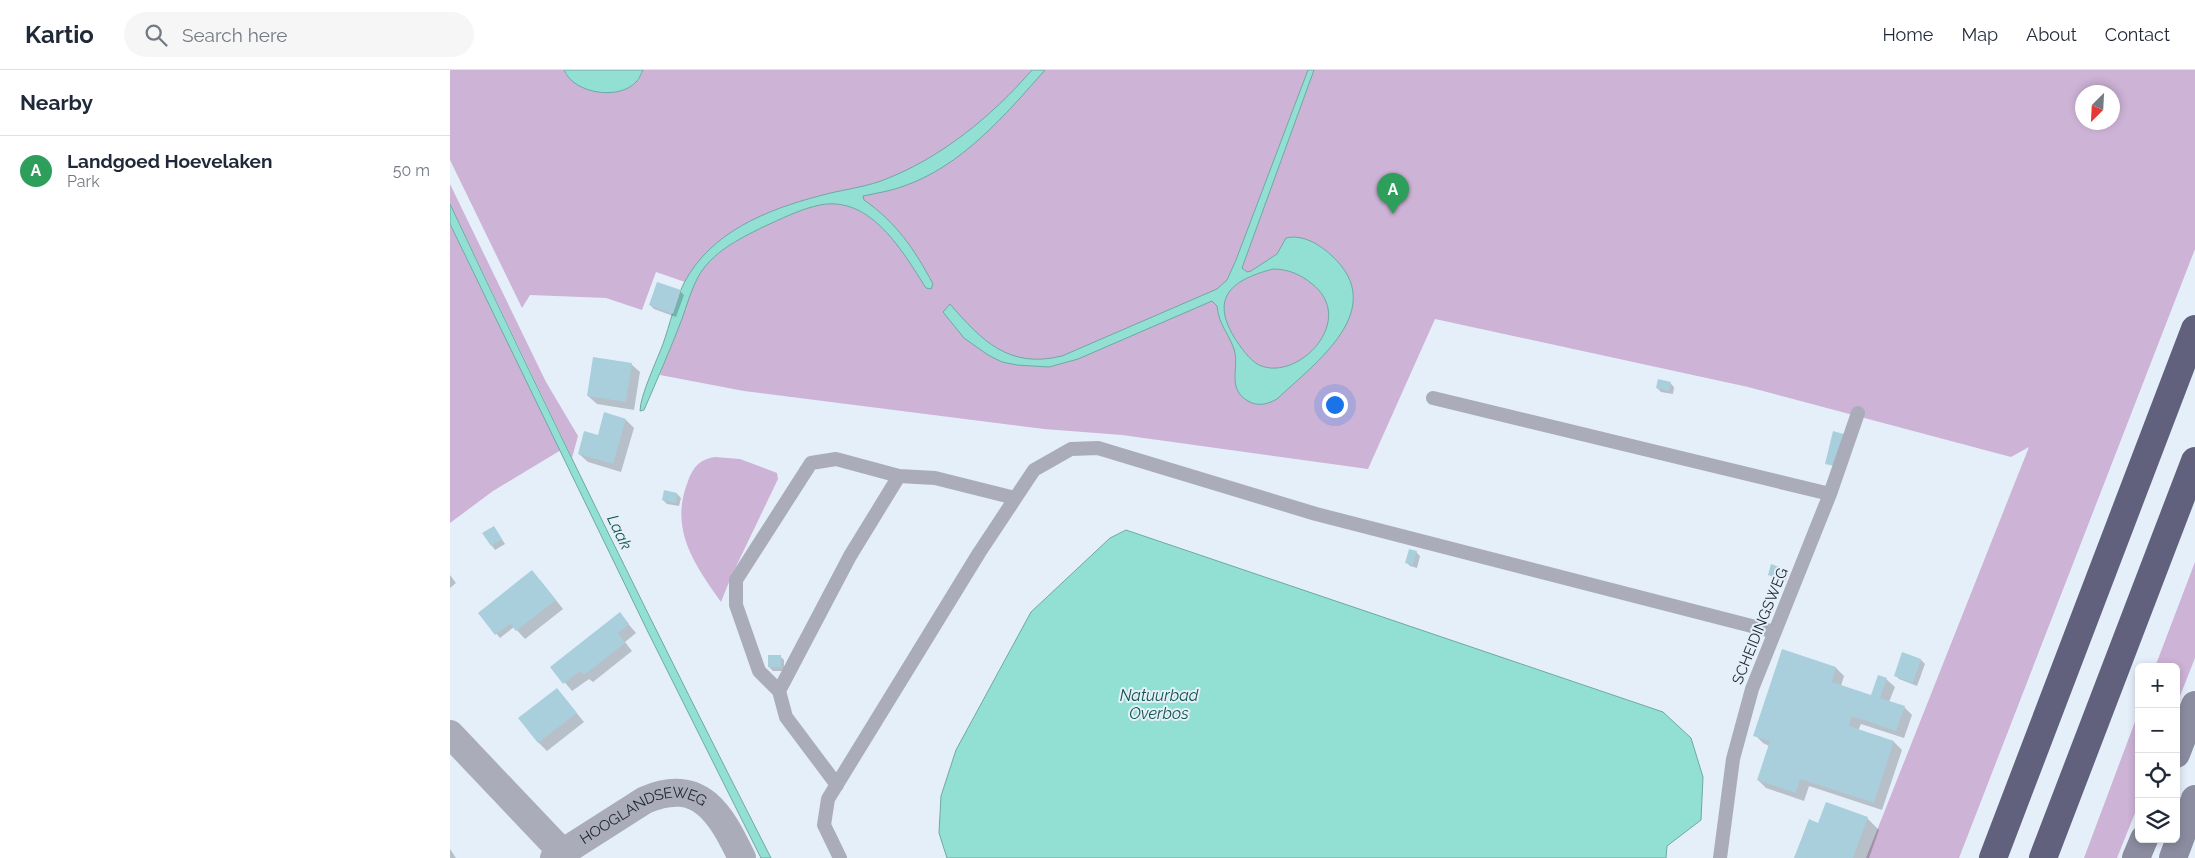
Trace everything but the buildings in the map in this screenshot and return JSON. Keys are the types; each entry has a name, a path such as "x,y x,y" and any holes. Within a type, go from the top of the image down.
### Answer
{"highway":[{"path":"1993,858 2195,329"},
{"path":"2043,858 2195,461"}],"main road":[{"path":"2176,753 2195,705"},
{"path":"2173,858 2195,799"},
{"path":"2136,858 2142,843"}],"street":[{"name":"HOOGLANDSEWEG","path":"450,734 558,855 645,800 656,796 682,793 692,795 715,811 725,823 742,858"}],"lane":[{"path":"1433,398 1830,494"},
{"name":"SCHEIDINGSWEG","path":"1720,858 1733,759 1752,689 1830,494 1858,413"},
{"path":"840,858 824,825 828,798 979,553 1034,470 1071,449 1098,448 1316,514 1775,632"},
{"path":"836,785 786,717 779,691 760,671 736,605 736,580 811,463 836,459 900,476 935,478 1015,498"},
{"path":"779,691 850,556 900,476"}],"shaded area":[{"path":"450,70 564,70 566,75 638,81 643,70 2195,70 2195,249 1959,858 1866,858 2029,447 2011,457 1748,387 1435,319 1368,469 1122,435 1044,429 744,391 660,375 692,272 685,282 656,272 642,310 606,298 530,295 522,308 450,160"},
{"path":"450,184 546,382 578,436 572,458 450,204"},
{"path":"450,224 561,450 493,491 450,523"},
{"path":"715,457 740,459 777,473 778,479 721,602 702,574 687,545 681,515 683,498 692,472 701,462"},
{"path":"2195,562 2195,658 2180,696 2180,663 2157,663"},
{"path":"2135,722 2135,813 2117,858 2084,858"}],"water":[{"path":"564,70 643,70 638,80 629,87 609,93 598,92 577,85"},
{"path":"1032,70 1045,70 999,121 964,152 945,166 925,177 899,188 863,196 864,200 895,227 912,248 933,284 931,289 926,288 896,243 870,217 855,209 838,204 820,205 791,214 727,247 718,253 704,268 693,287 644,410 640,411 646,387 684,283 695,265 709,250 742,226 779,208 881,181 924,161 944,149 982,120"},
{"path":"1308,70 1314,70 1242,268 1247,272 1251,271 1277,254 1286,238 1298,237 1316,244 1331,255 1347,275 1353,295 1350,315 1341,334 1327,352 1277,399 1267,403 1255,404 1241,396 1237,390 1235,384 1234,349 1218,313 1217,306 1212,301 1078,359 1049,367 1017,365 1002,362 988,355 964,338 943,312 950,304 986,340 998,349 1012,355 1027,359 1062,356 1217,289 1227,280","holes":["1273,269 1293,273 1311,283 1324,298 1329,314 1326,330 1318,344 1305,356 1290,365 1274,368 1259,365 1248,356 1234,337 1224,310 1225,300 1237,284 1247,278"]},
{"path":"450,204 608,532 771,858 761,858 647,630 450,224"},
{"name":"Natuurbad Overbos","path":"1126,530 1663,712 1691,738 1703,777 1701,820 1667,846 1666,858 947,858 939,833 941,796 956,750 1031,612 1110,538"}],"place":[{"name":"Landgoed Hoevelaken","path":"1393,214"}],"water label":[{"name":"Laak","path":"620,532"}]}
